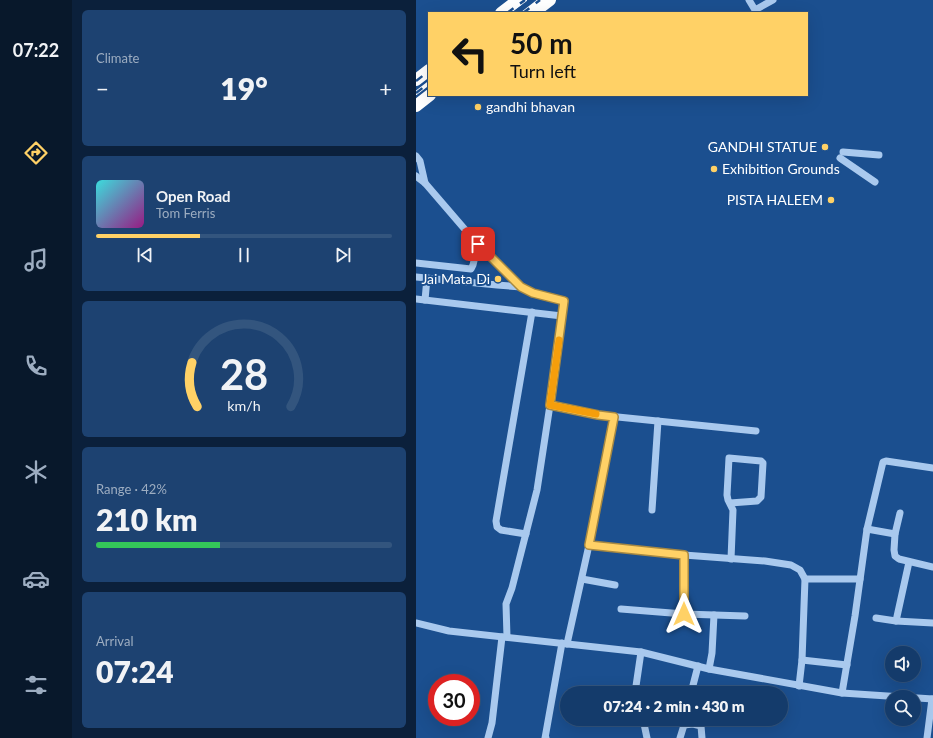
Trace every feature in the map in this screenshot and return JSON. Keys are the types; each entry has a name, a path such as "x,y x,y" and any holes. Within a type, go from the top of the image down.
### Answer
{"highway":[{"path":"534,12 550,0"},
{"path":"503,12 516,6"},
{"path":"416,80 428,71"},
{"path":"416,106 429,96"}],"street":[{"path":"749,0 755,10 773,0"},
{"path":"875,182 842,155 879,155"},
{"path":"416,156 420,161 425,183"},
{"path":"416,176 425,183 478,244 521,287 533,293 564,301 537,490 512,588 506,604 504,637 492,724 488,738"},
{"path":"416,264 471,269 478,244"},
{"path":"416,277 521,287"},
{"path":"425,300 427,278"},
{"path":"416,299 562,316"},
{"path":"526,534 501,530 496,527 496,521 532,312"},
{"path":"550,405 598,415 756,431"},
{"path":"546,738 564,644 582,579 614,417"},
{"path":"652,510 658,421"},
{"path":"730,503 757,501 761,497 763,463 761,461 729,458 726,489 728,500 733,510 731,558"},
{"path":"842,693 867,529 883,462 886,461 933,468"},
{"path":"900,513 895,534 895,556 909,562 933,567"},
{"path":"867,529 895,534"},
{"path":"589,545 684,555 765,561 790,566 800,570 805,579 802,660 799,686"},
{"path":"684,555 684,614"},
{"path":"896,620 909,562"},
{"path":"582,579 614,585"},
{"path":"805,579 860,579"},
{"path":"622,609 684,614 745,616"},
{"path":"709,669 712,653 714,615"},
{"path":"876,618 933,623"},
{"path":"416,623 449,631 641,652 709,669 842,693 932,699 927,738"},
{"path":"636,686 641,652"},
{"path":"802,660 847,665"},
{"path":"693,686 698,666"},
{"path":"644,726 647,738"},
{"path":"680,738 683,726"},
{"path":"702,726 702,738"}],"railway":[{"path":"508,12 525,0"},
{"path":"524,12 540,0"},
{"path":"416,81 428,72"},
{"path":"416,93 428,84"}],"slow traffic":[{"path":"559,340 550,405 596,414"}],"place":[{"name":"gandhi bhavan","path":"478,107"},
{"name":"GANDHI STATUE","path":"825,147"},
{"name":"Exhibition Grounds","path":"714,169"},
{"name":"PISTA HALEEM","path":"831,200"},
{"name":"Jai Mata Di","path":"498,279"}],"route":[{"path":"478,244 521,287 533,293 564,301 550,405 614,417 589,545 684,555 684,614"}]}
